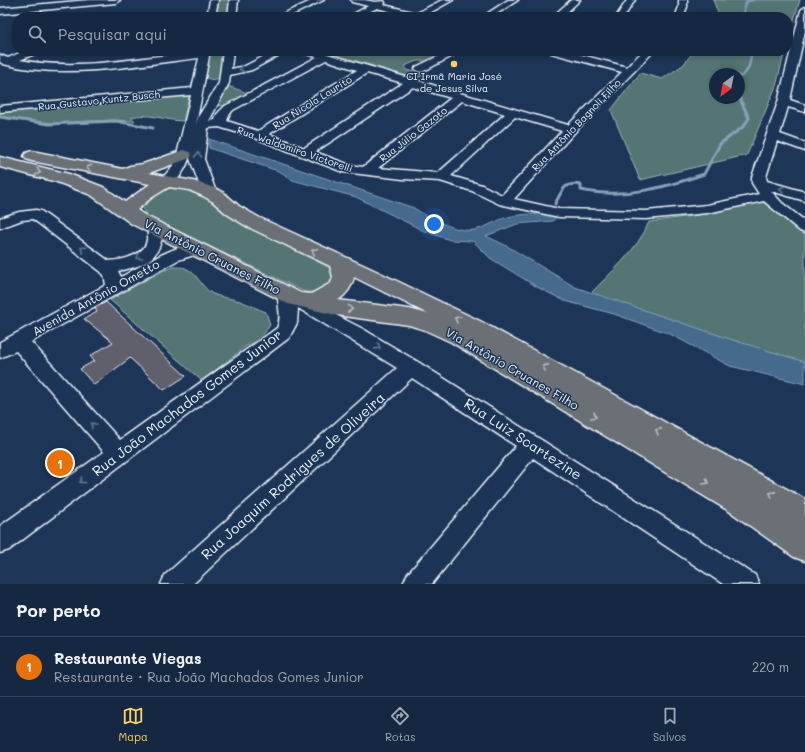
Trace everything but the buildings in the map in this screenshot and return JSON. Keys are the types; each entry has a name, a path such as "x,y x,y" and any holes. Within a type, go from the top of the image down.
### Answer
{"main road":[{"name":"Via Antônio Cruanes Filho","path":"0,149 118,173 193,186 209,192 233,210 253,222 472,327 805,514"},
{"path":"118,173 146,169 184,154"},
{"name":"Via Antônio Cruanes Filho","path":"0,162 63,178 97,191 126,212 156,229 298,298 336,307 409,317 433,324 459,336 742,503 805,546"},
{"path":"126,212 135,200 166,182"},
{"path":"298,298 329,296 338,289 343,280 344,271 338,262"}],"street":[{"path":"0,11 50,3 116,0"},
{"path":"212,12 214,0"},
{"path":"233,12 234,0"},
{"path":"292,12 320,0"},
{"path":"355,0 404,12"},
{"path":"362,12 387,0"},
{"path":"427,12 449,0"},
{"path":"494,12 514,0"},
{"path":"563,12 576,0"},
{"path":"623,12 631,0"},
{"path":"681,12 683,0"},
{"path":"804,17 801,44 791,69 784,102 759,177 760,183 771,199 805,228"},
{"path":"3,62 19,56"},
{"path":"3,62 54,68 84,68 175,56"},
{"path":"166,182 181,165 199,87 204,56"},
{"path":"209,192 197,158 198,144 204,117 225,78 227,56"},
{"name":"Rua Gustavo Kuntz Busch","path":"0,109 23,108 199,87 225,78 272,56"},
{"path":"322,56 570,130"},
{"path":"420,69 447,56"},
{"path":"585,56 628,70"},
{"name":"Rua Antônio Bagnoli Filho","path":"504,201 570,130 643,56"},
{"path":"208,110 223,117 325,57"},
{"name":"Rua Nícola Laurito","path":"259,135 366,69"},
{"path":"791,69 805,73"},
{"path":"305,154 411,83"},
{"name":"Rua Júlio Gazoto","path":"366,171 460,97"},
{"path":"784,102 805,108"},
{"path":"441,177 513,113"},
{"name":"Rua Waldomiro Victorelli","path":"202,125 223,117 259,135 305,154 348,169 403,175 441,177 477,188 504,201 559,213 646,215 706,209 771,199 805,204"},
{"path":"772,135 805,147"},
{"path":"760,183 805,197"},
{"path":"0,223 19,216 36,214 106,267 112,274 115,288"},
{"path":"106,267 120,266 143,256 153,247 156,229"},
{"name":"Avenida Antônio Ometto","path":"0,351 172,256 195,249"},
{"name":"Rua Luiz Scartezine","path":"298,298 322,316 357,334 411,367 531,444 735,581"},
{"name":"Rua João Machados Gomes Junior","path":"0,541 283,333 290,324 290,313 298,298"},
{"path":"19,341 119,454"},
{"name":"Rua Joaquim Rodrigues de Oliveira","path":"174,584 411,367"},
{"path":"416,584 531,444"}],"green space":[{"path":"219,0 232,0 230,12 217,12"},
{"path":"713,0 800,0 793,23 793,12 718,12"},
{"path":"372,9 380,9 393,12 365,12"},
{"path":"209,56 224,56 222,76 214,80 206,77"},
{"path":"340,56 434,56 426,61 417,61 407,65 405,68 406,70 424,74 416,79"},
{"path":"690,56 784,56 776,86 747,155 640,180 611,110 640,73 662,79 683,65"},
{"path":"228,86 250,94 232,105 217,106"},
{"path":"188,94 189,96 183,121 150,116 138,116 132,117 135,121 112,120 52,123 0,117 0,111 25,110"},
{"path":"182,186 202,191 211,201 232,218 328,267 335,274 335,280 318,292 305,292 146,215 142,204 155,194 171,188"},
{"path":"761,201 769,205 805,234 805,366 590,294 631,252 644,233 649,222 713,213"},
{"path":"173,267 189,270 205,288 213,294 240,301 266,312 270,325 260,339 245,347 202,381 110,300 164,270"}],"water":[{"path":"209,139 414,208 434,220 459,229 474,230 504,218 520,215 558,214 553,221 517,224 486,236 507,246 575,287 730,339 805,362 805,384 730,366 670,334 614,314 565,301 537,287 490,258 473,241 450,240 424,231 356,197 292,180 281,172 209,148"}],"waterway":[{"path":"744,12 747,1 753,0"},
{"path":"745,73 750,63 751,56"},
{"path":"555,204 564,188 571,184 581,185 581,190 628,193 659,188 704,174 720,144 744,126 749,118 742,104"},
{"path":"0,117 49,124 116,121 153,128"}],"place":[{"name":"CI Irmã Maria José de Jesus Silva","path":"454,64"},
{"name":"Restaurante Viegas","path":"60,463"}]}
